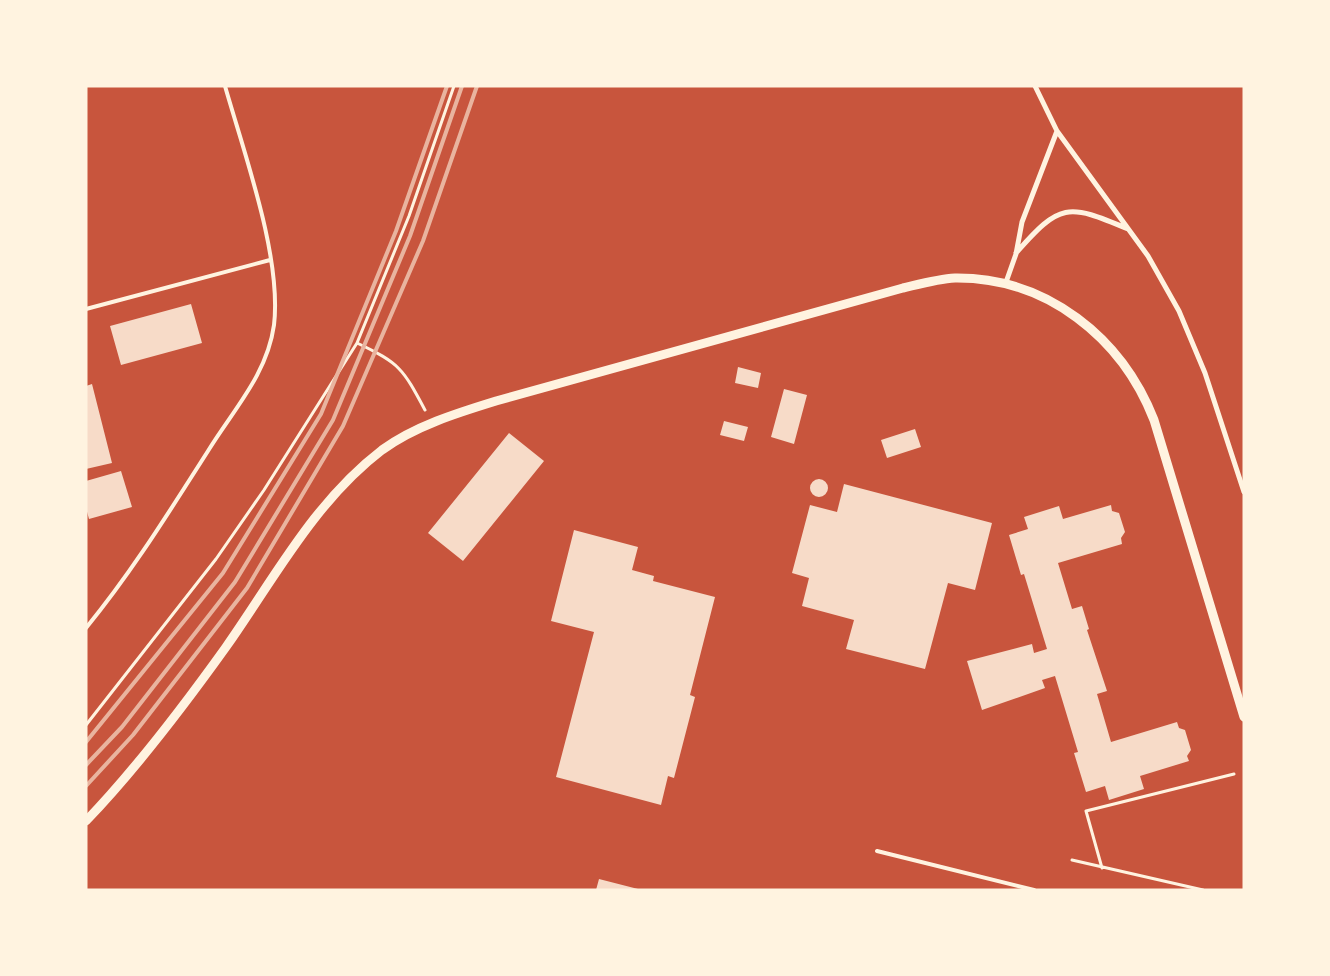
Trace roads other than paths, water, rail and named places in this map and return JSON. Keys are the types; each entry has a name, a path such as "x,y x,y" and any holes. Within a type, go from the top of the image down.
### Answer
{"street":[{"path":"1035,86 1057,130 1128,229 1164,284 1195,346 1244,492"},
{"path":"1005,285 1016,254 1022,222 1057,130"},
{"path":"1016,254 1045,222 1054,215 1064,212 1090,214 1128,229"},
{"path":"86,821 164,728 226,647 295,546 337,492 359,469 409,433 496,401 903,288 955,278 1005,285 1038,295 1065,309 1105,340 1138,386 1154,420 1244,717"}],"lane":[{"path":"86,628 136,564 209,448 244,400 264,363 274,325 273,278 260,209 224,86"},
{"path":"86,310 270,260"},
{"path":"877,851 1034,890"}],"railway":[{"path":"86,742 223,573 321,414 396,231 447,86"},
{"path":"86,765 122,727 235,582 333,420 410,236 462,86"},
{"path":"86,786 133,735 247,588 343,426 423,241 477,86"}]}
